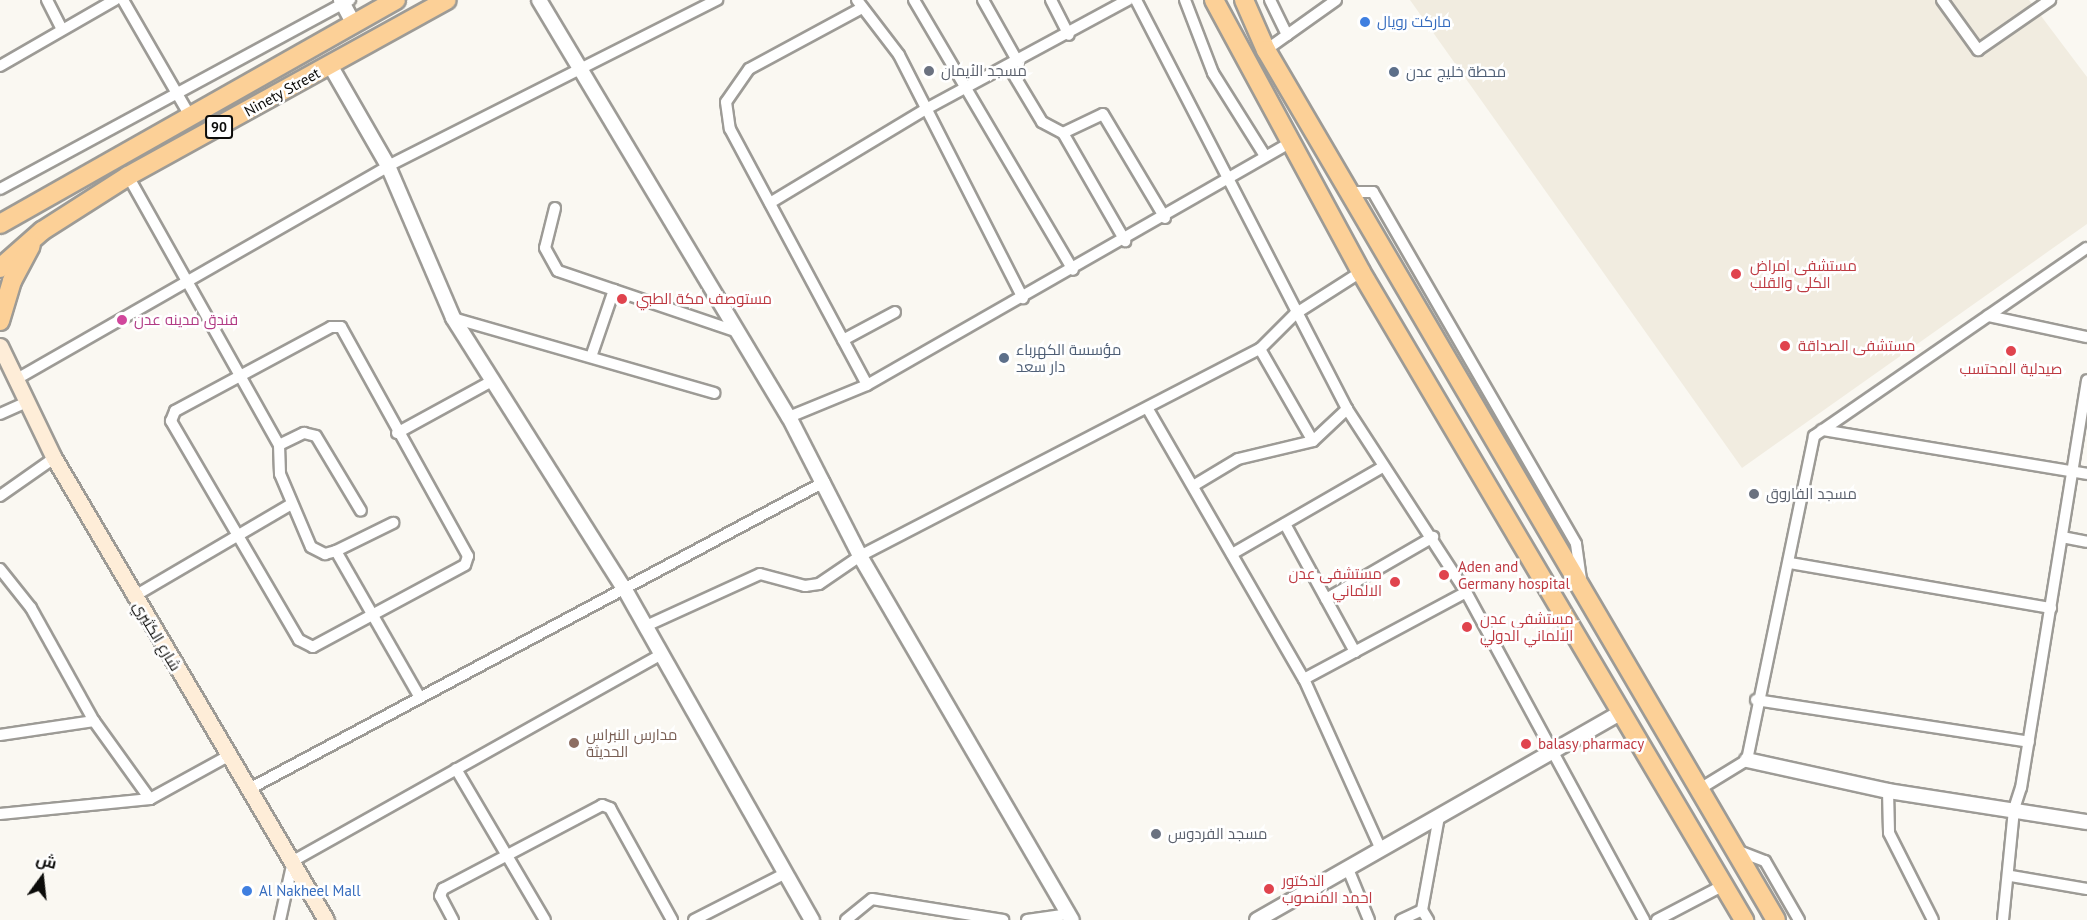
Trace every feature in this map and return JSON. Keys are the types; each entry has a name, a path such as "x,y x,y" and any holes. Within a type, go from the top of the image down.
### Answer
{"highway":[{"name":"Ninety Street","path":"0,224 396,0"},
{"name":"Ninety Street","path":"0,268 42,231 128,177 447,0"},
{"path":"1214,0 1287,144 1744,920"},
{"path":"1244,0 1266,50 1776,920"},
{"path":"354,24 370,44"},
{"path":"0,321 12,281 42,231"}],"main road":[{"name":"شارع الكثيري","path":"0,346 25,403 54,458 133,597 251,788 326,920"}],"street":[{"path":"47,0 61,28"},
{"path":"0,66 61,28 115,0"},
{"path":"123,0 176,98 190,116"},
{"path":"539,0 789,417 860,556 1070,917 1027,920"},
{"path":"15,380 388,166 717,0"},
{"path":"914,0 1073,270"},
{"path":"983,0 1042,122 1063,133 1125,241"},
{"path":"1051,0 1069,34"},
{"path":"770,203 926,109 1069,34 1128,0"},
{"path":"1136,0 1224,179 1347,409 1381,468 1433,537 1466,592 1551,755 1644,920"},
{"path":"1185,0 1213,74 1265,156"},
{"path":"1270,0 1287,35"},
{"path":"1266,50 1336,0"},
{"path":"1942,0 1978,50 2050,0"},
{"path":"0,189 176,98 345,1 354,24"},
{"path":"867,385 730,129 726,102 749,69 859,4 899,55 1023,298"},
{"path":"330,65 388,166 453,318 624,588 812,920"},
{"path":"1063,133 1103,114 1165,219"},
{"path":"789,417 867,385 1165,219 1224,179 1287,144"},
{"path":"128,177 237,376 279,445 280,474 290,505 311,548 324,554 336,551 393,523"},
{"path":"555,208 545,248 548,260 558,271 738,332"},
{"path":"1747,760 1756,700 1790,563 1814,436 2087,248"},
{"path":"646,626 760,574 805,586 819,584 860,556 1149,411 1260,349 1295,314 1361,272"},
{"path":"591,357 614,290"},
{"path":"843,340 895,312"},
{"path":"1988,316 2087,337"},
{"path":"453,318 714,393"},
{"path":"341,327 468,556 465,565 369,614 313,647 304,644 171,421 175,411 237,376 341,327"},
{"path":"1260,349 1313,441"},
{"path":"2003,920 2011,876 2014,809 2029,742 2087,380"},
{"path":"398,433 492,381"},
{"path":"0,414 25,403"},
{"path":"1192,486 1238,459 1313,441 1347,409"},
{"path":"1149,411 1304,680 1380,847"},
{"path":"1822,430 2087,474"},
{"path":"279,445 304,433 316,436 361,511"},
{"path":"0,496 54,458"},
{"path":"1232,554 1381,468"},
{"path":"251,788 418,694 824,482"},
{"path":"133,597 240,538 290,505"},
{"path":"1285,524 1355,652"},
{"path":"1326,599 1433,537"},
{"path":"2062,537 2087,542"},
{"path":"336,551 369,614 418,694"},
{"path":"1790,563 2051,608"},
{"path":"0,568 31,608 94,721 150,799"},
{"path":"1304,680 1466,592"},
{"path":"280,920 292,861 662,654"},
{"path":"1756,700 2029,742"},
{"path":"1257,920 1348,869 1380,847 1551,755 1621,712"},
{"path":"0,735 94,721"},
{"path":"0,814 150,799 230,755"},
{"path":"1698,790 1747,760 1888,791 2087,822"},
{"path":"456,769 504,854 545,920"},
{"path":"1888,791 1889,833 1933,920"},
{"path":"453,920 440,896 443,889 504,854 607,806 672,920"},
{"path":"1401,920 1425,915 1439,816"},
{"path":"1736,850 1765,861 1799,920"},
{"path":"1348,869 1369,920"},
{"path":"694,920 786,873"},
{"path":"2011,876 2087,890"},
{"path":"1657,920 1724,885"},
{"path":"846,920 872,899 1003,920"}],"shaded area":[{"name":"مستشفى الصداقة","path":"1410,0 2029,0 2087,77 2087,224 1742,468"}],"place":[{"name":"ماركت رويال","path":"1365,22"},
{"name":"مسجد الأيمان","path":"929,71"},
{"name":"محطة خليج عدن","path":"1394,72"},
{"name":"مستشفى امراض الكلى والقلب","path":"1736,274"},
{"name":"مستوصف مكة الطبي","path":"622,299"},
{"name":"فندق مدينه عدن","path":"122,320"},
{"name":"مستشفى الصداقة","path":"1785,346"},
{"name":"صيدلية المحتسب","path":"2011,351"},
{"name":"مؤسسة الكهرباء دار سعد","path":"1004,358"},
{"name":"مسجد الفاروق","path":"1754,494"},
{"name":"Aden and Germany hospital","path":"1444,575"},
{"name":"مستشفى عدن الالماني","path":"1395,582"},
{"name":"مستشفى عدن الالماني الدولي","path":"1467,627"},
{"name":"مدارس النبراس الحديثة","path":"574,743"},
{"name":"balasy pharmacy","path":"1526,744"},
{"name":"مسجد الفردوس","path":"1156,834"},
{"name":"الدكتور احمد المنصوب","path":"1269,889"},
{"name":"Al Nakheel Mall","path":"247,891"}]}
